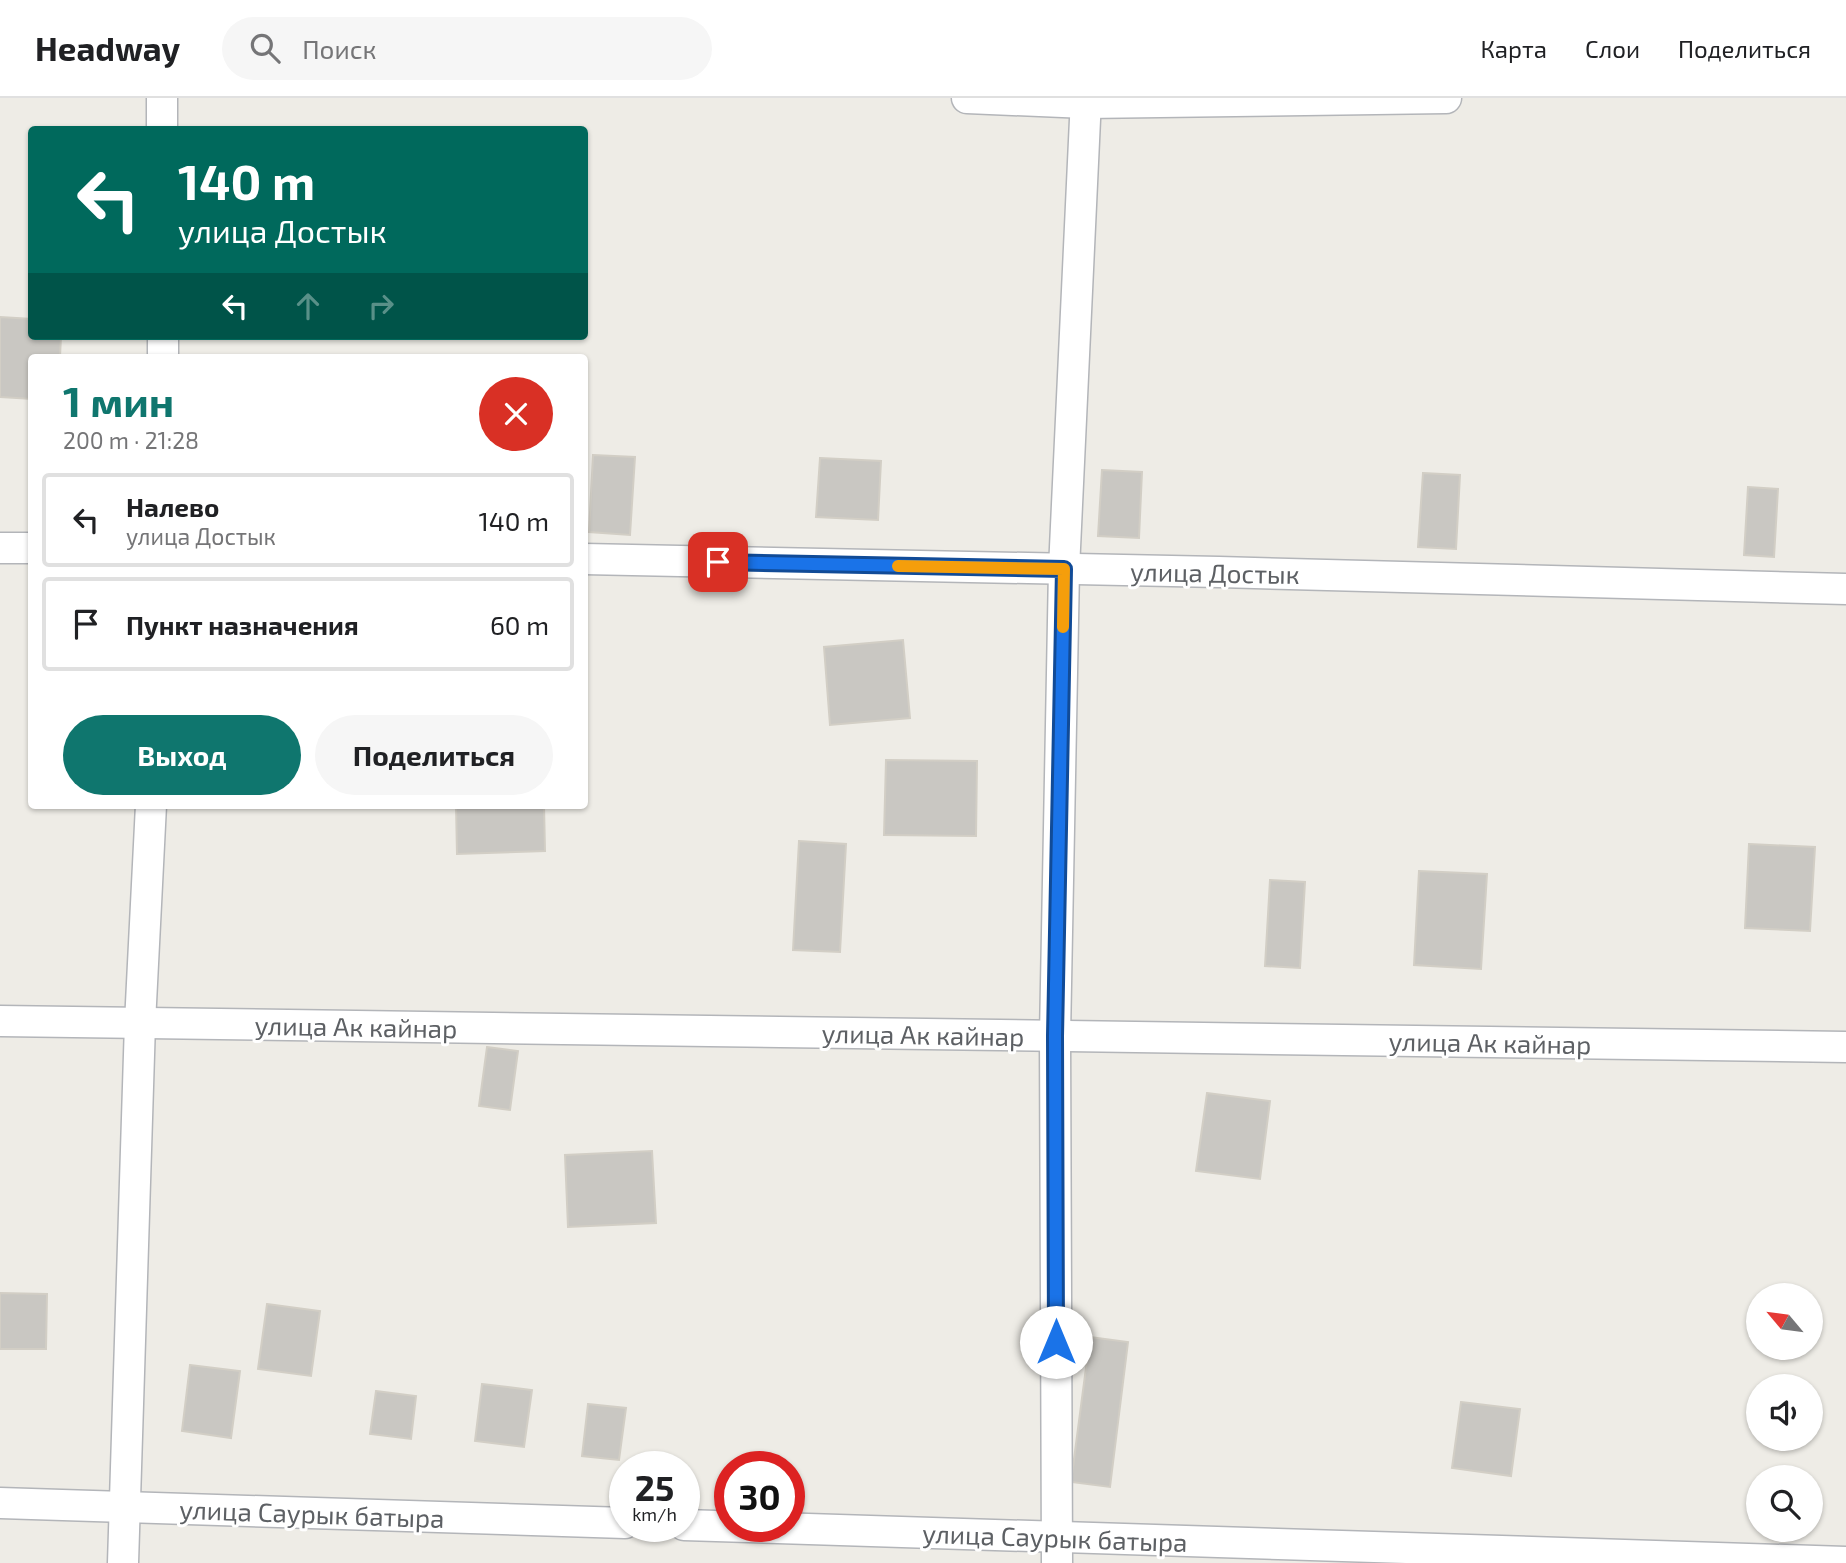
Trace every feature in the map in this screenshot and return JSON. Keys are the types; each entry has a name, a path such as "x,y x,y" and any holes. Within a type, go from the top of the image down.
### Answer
{"street":[{"path":"162,98 162,126"},
{"path":"967,98 1446,98"},
{"path":"1057,1550 1055,1036 1064,569 1086,100"},
{"path":"0,548 28,548"},
{"name":"улица Достык","path":"588,559 1846,589"},
{"path":"123,1563 140,1023 151,809"},
{"name":"улица Ак кайнар","path":"0,1021 1846,1047"},
{"name":"улица Саурык батыра","path":"0,1503 609,1522"},
{"name":"улица Саурык батыра","path":"700,1526 1057,1550 1846,1563"}],"building":[{"path":"0,317 28,319 28,340 61,340 60,354 28,354 28,399 0,397"},
{"path":"593,455 635,457 630,535 589,532"},
{"path":"820,458 881,461 878,520 816,517"},
{"path":"1102,470 1142,472 1139,538 1098,536"},
{"path":"1423,473 1460,475 1456,549 1418,547"},
{"path":"1748,487 1778,489 1774,557 1744,555"},
{"path":"903,640 910,718 830,725 824,647"},
{"path":"886,760 977,761 976,836 884,835"},
{"path":"456,809 544,809 545,851 457,854"},
{"path":"799,841 846,844 840,952 793,950"},
{"path":"1749,844 1815,847 1810,931 1745,928"},
{"path":"1419,871 1487,874 1481,969 1414,965"},
{"path":"1270,880 1305,882 1300,968 1265,966"},
{"path":"487,1047 518,1051 510,1110 479,1106"},
{"path":"1207,1093 1270,1101 1260,1179 1196,1171"},
{"path":"652,1151 656,1223 568,1227 565,1155"},
{"path":"0,1293 47,1294 46,1349 0,1349"},
{"path":"267,1304 320,1311 311,1376 258,1369"},
{"path":"1090,1337 1128,1342 1110,1487 1071,1482"},
{"path":"190,1365 240,1371 231,1438 182,1431"},
{"path":"482,1384 532,1390 524,1447 475,1441"},
{"path":"376,1391 416,1396 411,1439 370,1434"},
{"path":"1461,1402 1520,1409 1511,1476 1452,1468"},
{"path":"588,1404 626,1408 620,1451 609,1451 609,1459 582,1456"}],"slow traffic":[{"path":"898,566 1064,569 1063,627"}],"route":[{"path":"718,562 1064,569 1055,1036 1056,1342"}]}
